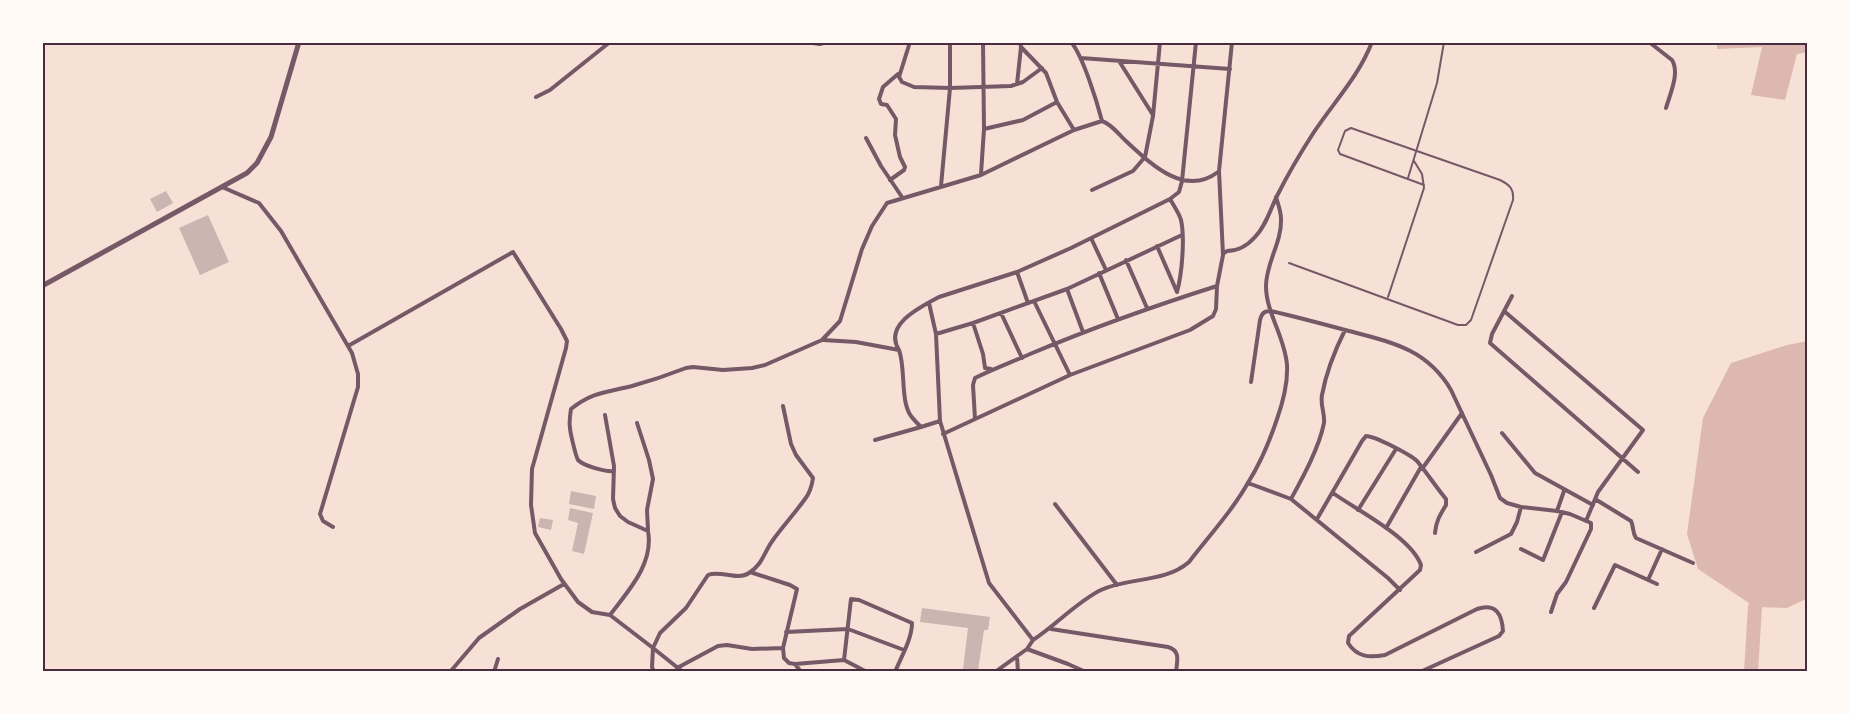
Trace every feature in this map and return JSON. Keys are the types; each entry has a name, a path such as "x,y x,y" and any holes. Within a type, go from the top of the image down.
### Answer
{"street":[{"path":"42,286 247,173 257,163 271,137 299,42"},
{"path":"536,97 550,90 610,42"},
{"path":"806,42 820,44 826,42"},
{"path":"890,180 905,167 895,135 896,119 887,105 880,102 879,96 883,87 899,74 910,42"},
{"path":"941,186 950,88 950,42"},
{"path":"981,175 984,129 983,42"},
{"path":"1071,42 1077,49 1102,121"},
{"path":"1077,49 1081,42"},
{"path":"1092,190 1133,171 1145,157 1153,116 1160,42"},
{"path":"921,427 910,416 908,409 902,358 894,338 900,324 910,314 939,297 1017,272 1170,199 1179,192 1196,42"},
{"path":"943,434 1070,375 1190,330 1209,320 1216,309 1217,286 1223,255 1219,171 1232,42"},
{"path":"1223,255 1227,251 1243,248 1257,236 1276,196 1314,132 1357,73 1372,42"},
{"path":"1649,42 1674,64 1675,75 1666,108"},
{"path":"1017,85 1020,45"},
{"path":"1020,45 1042,68 1057,102 1074,130"},
{"path":"1080,58 1230,69"},
{"path":"1119,62 1153,116"},
{"path":"899,74 901,81 914,87 983,87 1017,85 1042,68"},
{"path":"984,129 1023,120 1057,102"},
{"path":"614,471 605,472 579,460 576,456 570,430 571,409 582,400 597,393 628,387 686,368 723,370 752,368 765,365 822,340 844,313 862,249 872,226 887,203 981,175 1074,130 1102,121 1113,127 1167,174 1182,181 1193,182 1206,179 1219,171"},
{"path":"866,138 902,197"},
{"path":"222,187 258,203 269,214 356,363 358,387 320,514 322,521 333,527"},
{"path":"995,672 1027,649 1033,640 1090,596 1117,585 1164,575 1183,567 1248,483 1273,430 1282,404 1286,381 1287,364 1283,342 1266,290 1266,281 1281,226 1276,196"},
{"path":"1170,199 1179,215 1182,235 1182,270 1177,292"},
{"path":"936,334 1067,289 1182,235"},
{"path":"1091,238 1106,270"},
{"path":"1157,246 1179,298"},
{"path":"348,346 513,252 567,341 532,469 531,505 535,533 564,584 578,602 592,612 610,615 682,672"},
{"path":"1126,260 1147,308"},
{"path":"1017,272 1028,303"},
{"path":"1099,273 1118,319"},
{"path":"975,419 973,381 991,369 1147,308 1217,286"},
{"path":"1067,289 1083,332"},
{"path":"1512,296 1492,334 1491,343 1638,472"},
{"path":"1034,301 1070,375"},
{"path":"929,303 936,334 940,421 943,434 989,583 1033,640"},
{"path":"1251,381 1262,314 1265,311 1394,343 1422,357 1445,379 1500,498 1507,503 1521,507 1560,511 1591,523 1591,528 1566,582 1557,594 1551,612"},
{"path":"1504,311 1642,430 1595,498 1586,521"},
{"path":"1001,313 1022,358"},
{"path":"973,323 985,368 991,369"},
{"path":"1291,500 1304,476 1320,436 1324,422 1321,396 1335,350 1345,330"},
{"path":"822,340 856,342 899,350"},
{"path":"654,672 653,648 660,633 686,608 708,575 717,573 742,575 750,572 764,559 772,541 806,498 813,478 791,444 783,406"},
{"path":"1386,528 1421,468 1462,412"},
{"path":"605,415 614,471 612,499 620,516 648,531"},
{"path":"875,440 940,421"},
{"path":"610,615 640,573 650,541 647,510 653,479 650,460 637,423"},
{"path":"1502,433 1535,473 1593,505"},
{"path":"1317,519 1366,436 1378,438 1416,460 1447,502 1438,517 1435,533"},
{"path":"1358,510 1396,449"},
{"path":"1248,483 1291,500 1317,519 1400,590"},
{"path":"1521,549 1543,560 1560,511 1564,490"},
{"path":"1333,494 1386,528 1413,550 1421,566 1420,570 1400,590 1349,636 1348,644 1353,651 1368,657 1385,655 1487,606 1494,609 1500,618 1503,632 1499,636 1420,672"},
{"path":"1595,498 1631,520 1636,538 1693,562"},
{"path":"1055,504 1117,585"},
{"path":"1476,552 1511,534 1518,522 1521,507"},
{"path":"1648,580 1662,549"},
{"path":"1594,608 1615,565 1657,584"},
{"path":"750,572 797,589 783,648 786,661 795,664 844,660 867,672"},
{"path":"450,672 479,638 520,609 564,584"},
{"path":"844,660 851,599 864,601 912,623 895,672"},
{"path":"786,632 848,629 904,650"},
{"path":"1049,629 1168,647 1177,654 1176,672"},
{"path":"677,668 718,646 752,649 783,648"},
{"path":"1027,649 1086,672"},
{"path":"1017,656 1018,672"},
{"path":"494,672 498,659"},
{"path":"795,664 801,672"}],"lane":[{"path":"1408,180 1437,83 1444,42"},
{"path":"1289,263 1458,325 1469,323 1513,200 1512,189 1500,180 1349,128 1345,130 1338,150 1341,155 1424,185"},
{"path":"1388,298 1424,185 1422,174 1414,161"}],"shaded area":[{"path":"1717,42 1808,42 1808,52 1797,54 1785,100 1751,95 1762,47 1717,49"},
{"path":"1808,341 1808,598 1787,608 1755,607 1698,569 1687,534 1703,418 1731,363 1787,345"}],"building":[{"path":"166,191 173,203 157,212 150,199"},
{"path":"208,215 229,262 200,275 179,228"},
{"path":"571,491 596,496 594,509 569,504"},
{"path":"570,508 593,513 584,554 572,551 578,523 568,520"},
{"path":"540,518 553,520 551,530 538,527"},
{"path":"922,608 990,617 988,630 984,630 978,671 963,669 968,628 920,622"}],"waterway":[{"path":"1751,672 1755,607"}]}
